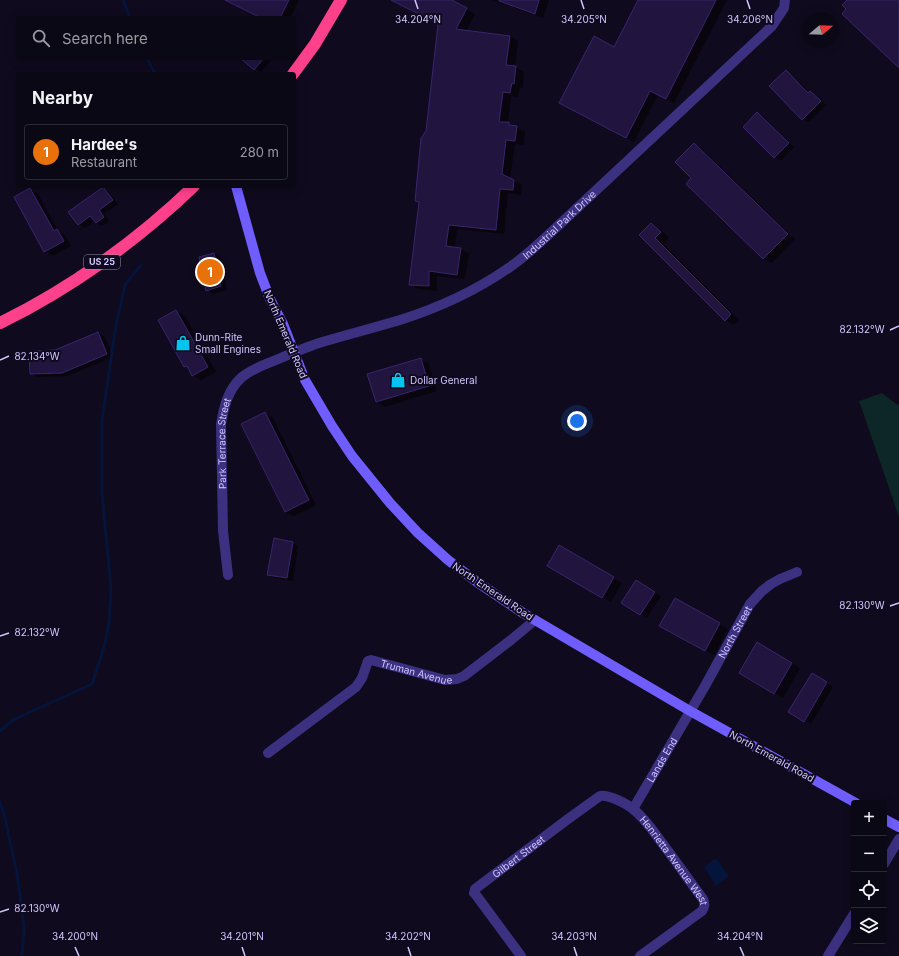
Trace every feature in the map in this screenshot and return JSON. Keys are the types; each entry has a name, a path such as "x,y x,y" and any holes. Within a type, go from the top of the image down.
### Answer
{"highway":[{"path":"294,72 315,44 341,0"},
{"name":"US 25","path":"0,323 22,312 62,288 111,255 150,225 192,188"}],"main road":[{"name":"North Emerald Road","path":"237,188 260,273 267,292 283,324 305,380 332,426 352,456 390,503 418,533 448,560 477,582 523,613 690,711 851,800"},
{"path":"887,820 899,827"}],"street":[{"name":"Industrial Park Drive","path":"294,352 401,320 471,290 507,269 525,256 551,233 772,26 784,8 785,0"},
{"name":"Park Terrace Street","path":"228,574 223,531 221,424 223,408 230,391 242,378 256,368 294,352"},
{"name":"North Street","path":"690,711 754,599 771,584 797,572"},
{"name":"Truman Avenue","path":"268,753 356,687 362,678 368,661 371,660 445,680 457,679 464,676 476,667 535,620"},
{"name":"Lands End","path":"633,809 690,711"},
{"name":"Gilbert Street","path":"521,956 476,896 474,893 475,889 600,796 611,798 633,809"},
{"name":"Henrietta Avenue West","path":"633,809 647,823 703,899 705,904 702,911 640,956"},
{"path":"887,859 899,839"},
{"path":"828,956 851,919"}],"green space":[{"path":"882,393 899,406 899,517 859,401"}],"water":[{"path":"716,858 729,876 716,886 704,867"}],"building":[{"path":"225,0 289,0 281,16 257,16"},
{"path":"391,0 452,0 467,8 456,29 510,36 506,65 516,66 514,84 512,83 510,93 503,92 499,122 509,122 509,125 517,126 515,141 506,140 502,174 514,180 513,190 500,189 496,230 449,225 446,246 461,248 457,275 429,271 429,286 409,285 419,202 415,201 421,138 426,131 438,24"},
{"path":"499,0 539,0 535,14"},
{"path":"638,0 716,0 666,99 650,91 626,138 559,103 594,36 614,47"},
{"path":"847,0 899,0 899,68 842,14 846,9 842,5"},
{"path":"242,60 262,60 254,70"},
{"path":"786,70 808,93 810,91 821,101 802,120 769,86"},
{"path":"757,112 789,143 774,158 743,127"},
{"path":"694,143 788,234 763,259 686,184 691,178 675,162"},
{"path":"30,188 54,231 57,229 64,241 44,252 14,197"},
{"path":"102,188 104,188 113,200 99,210 104,217 96,223 90,216 78,225 68,212"},
{"path":"651,223 661,232 655,238 731,314 725,321 639,235"},
{"path":"214,253 221,286 206,291 199,257"},
{"name":"Dunn-Rite Small Engines","path":"176,310 208,367 192,376 187,366 184,367 158,320"},
{"path":"98,332 107,354 62,373 30,374 29,356 35,356 35,351 55,350"},
{"name":"Dollar General","path":"421,358 429,386 376,402 367,374"},
{"path":"265,412 309,500 285,512 241,424"},
{"path":"274,538 293,542 287,578 267,575"},
{"path":"559,545 614,577 602,598 547,566"},
{"path":"636,580 655,592 640,615 621,603"},
{"path":"675,598 720,623 705,651 659,626"},
{"path":"757,642 792,663 774,694 739,673"},
{"path":"812,673 827,682 804,722 788,712"}],"waterway":[{"path":"123,0 129,16"},
{"path":"148,60 154,72"},
{"path":"0,731 13,720 92,684 105,644 109,623 111,589 102,492 102,420 116,325 125,285 141,265"},
{"path":"0,802 17,874 24,927 22,956"}],"place":[{"name":"Hardee's","path":"210,272"},
{"name":"Dunn-Rite Small Engines","path":"183,343"},
{"name":"Dollar General","path":"398,380"}]}
